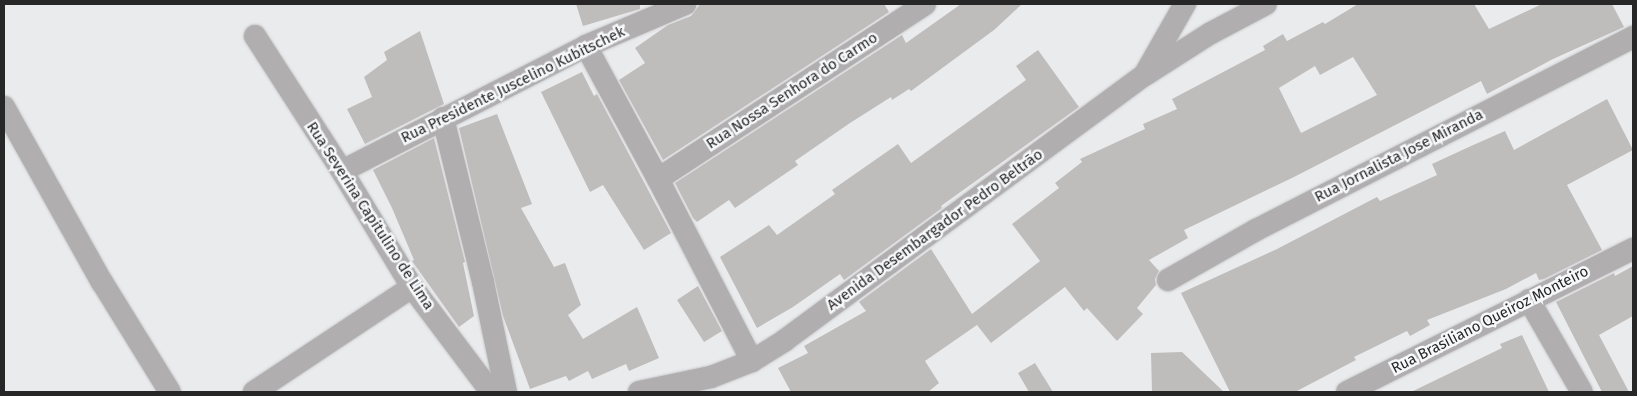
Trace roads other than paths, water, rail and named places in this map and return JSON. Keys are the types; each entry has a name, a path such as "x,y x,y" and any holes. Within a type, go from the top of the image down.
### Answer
{"street":[{"name":"Rua Presidente Juscelino Kubitschek","path":"342,171 586,46 685,4"},
{"name":"Rua Nossa Senhora do Carmo","path":"658,179 925,4"},
{"name":"Avenida Desembargador Pedro Beltrão","path":"639,392 711,377 752,361 785,340 1145,75 1185,4"},
{"path":"1145,75 1211,33 1266,4"},
{"name":"Rua Severina Capitulino de Lima","path":"254,36 342,171 412,287 491,392"},
{"name":"Rua Jornalista Jose Miranda","path":"1168,280 1256,230 1633,36"},
{"path":"586,46 658,179 752,361"},
{"path":"4,107 102,282 170,392"},
{"path":"443,118 483,282 506,392"},
{"name":"Rua Brasiliano Queiroz Monteiro","path":"1347,392 1633,249"},
{"path":"254,392 412,287"},
{"path":"1529,300 1582,392"}]}
